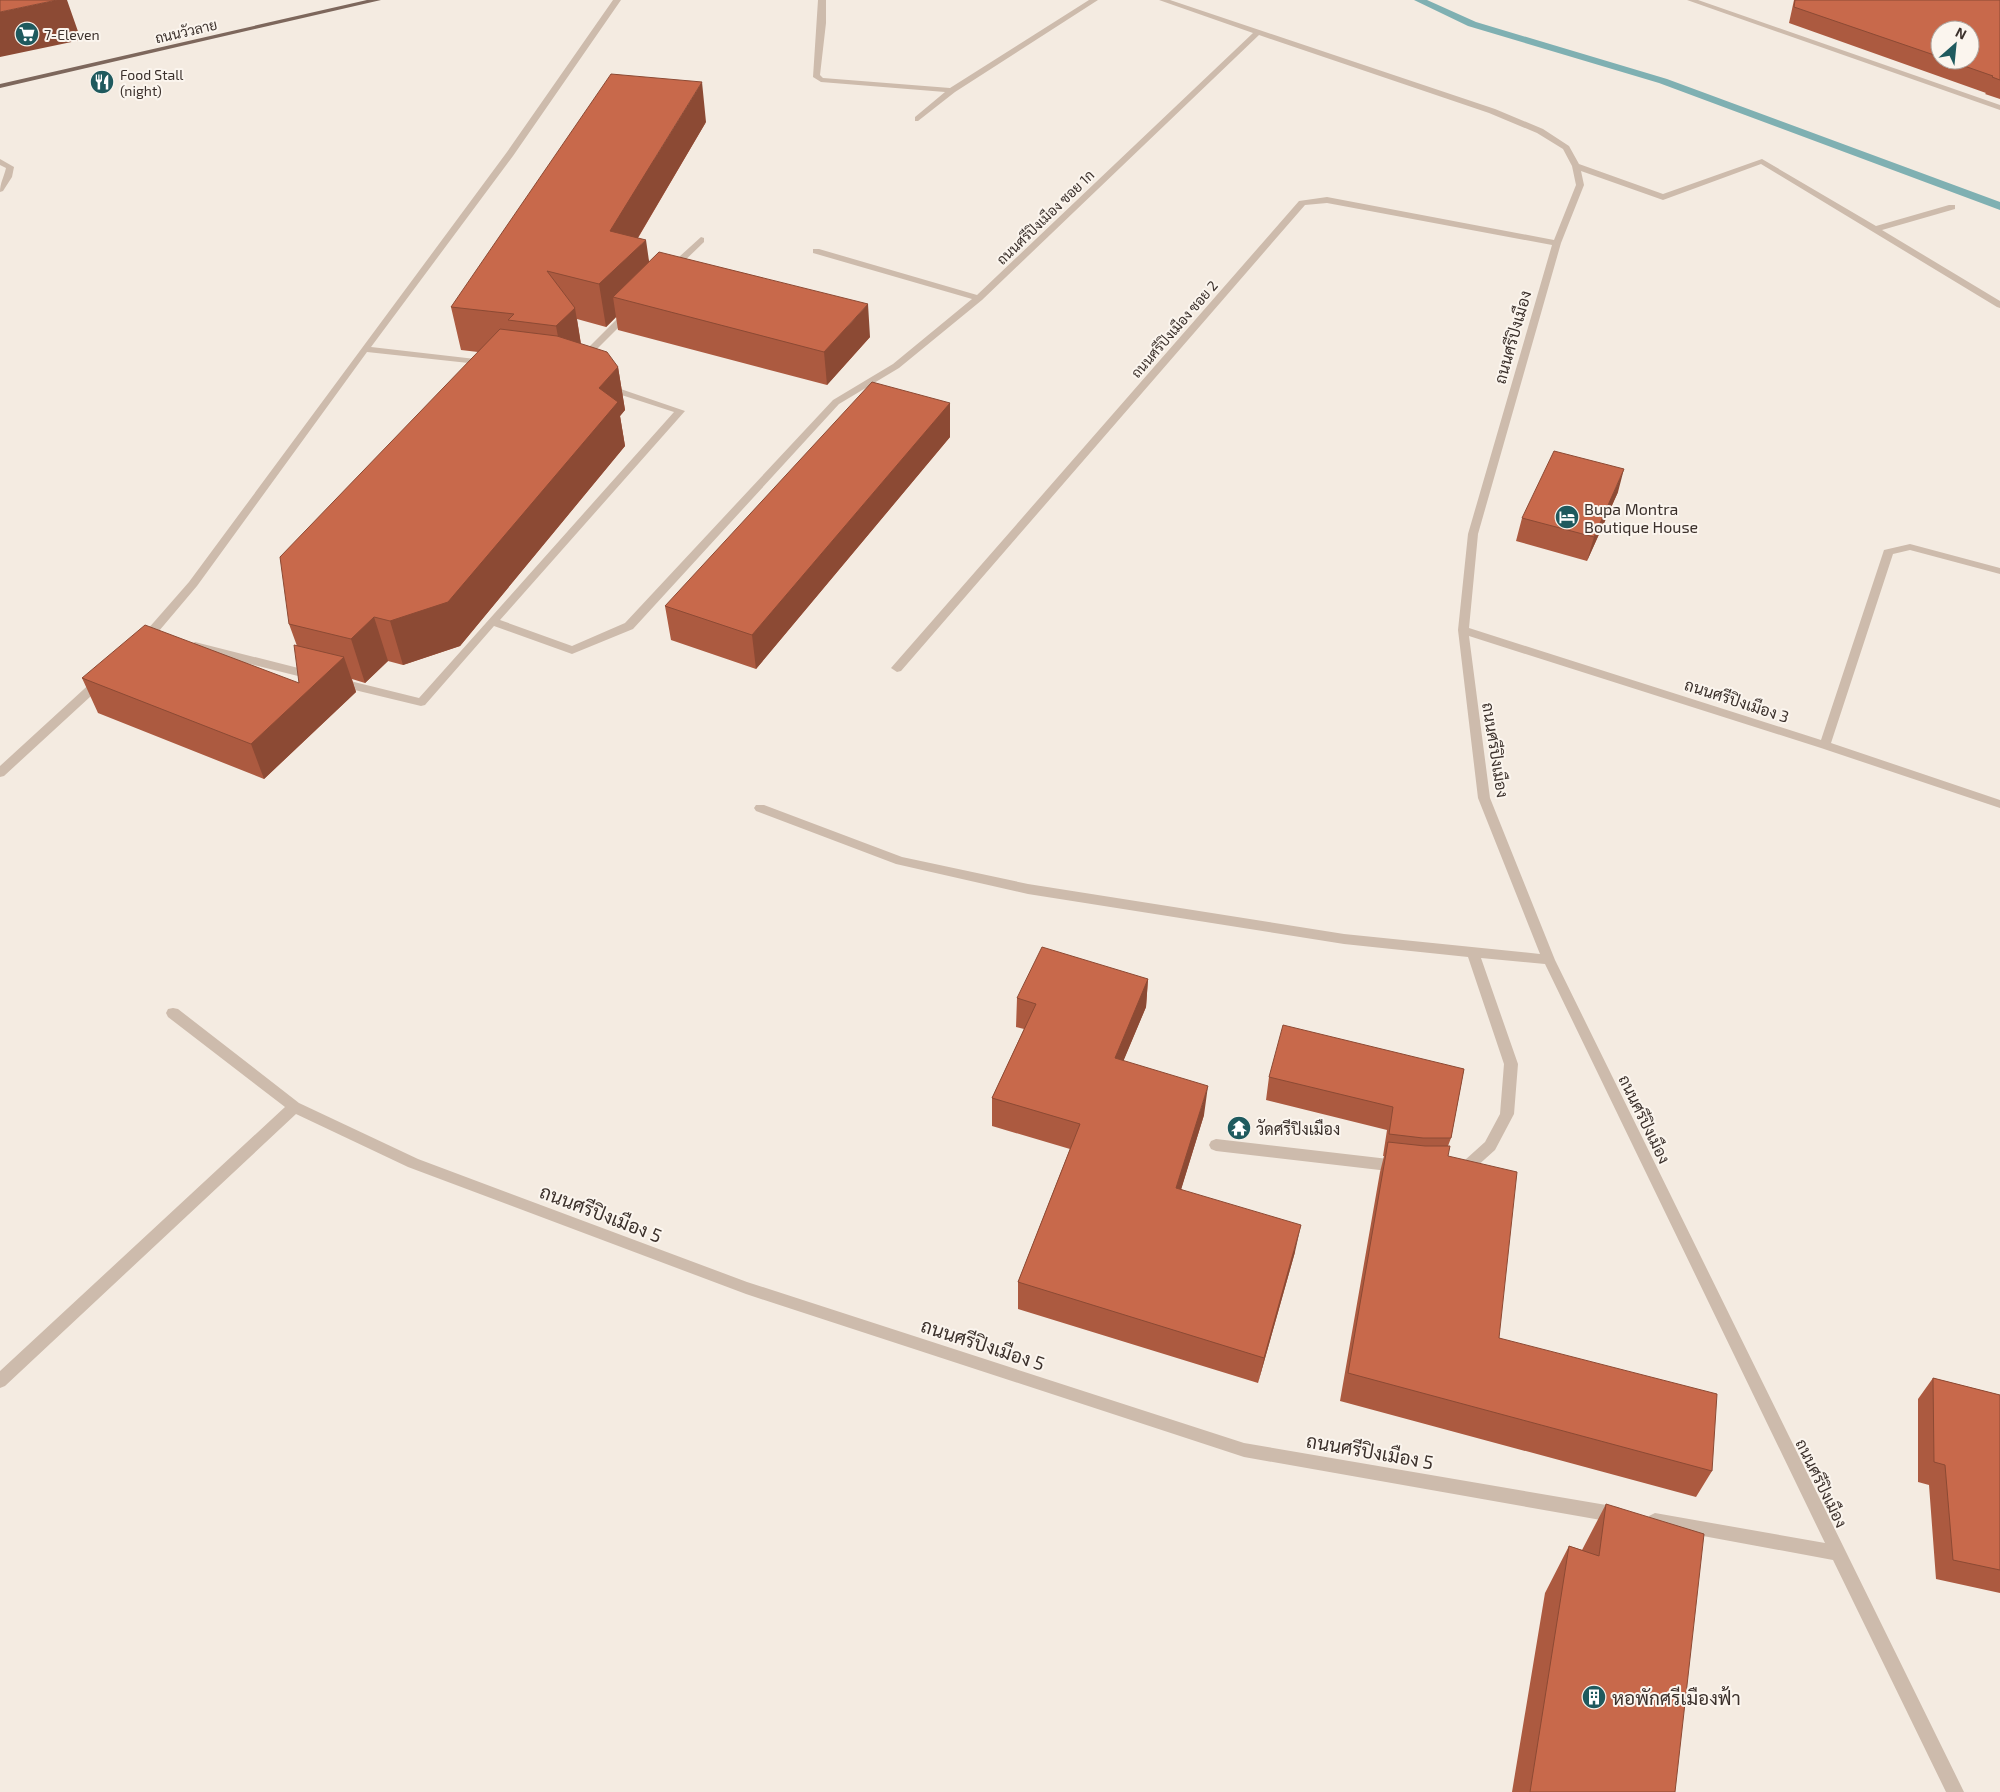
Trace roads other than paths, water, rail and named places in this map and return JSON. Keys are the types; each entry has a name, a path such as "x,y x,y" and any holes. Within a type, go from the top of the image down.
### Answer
{"main road":[{"name":"ถนนวัวลาย","path":"0,86 378,0"}],"street":[{"path":"136,648 155,636 194,584 365,348 510,154 617,0"},
{"path":"822,0 822,23 816,76 821,80 952,90"},
{"path":"918,119 952,90 1094,0"},
{"name":"ถนนศรีปิงเมือง","path":"1164,0 1492,111 1540,131 1566,148 1576,166 1580,185 1557,243 1473,534 1463,630 1484,798 1550,960 1955,1792"},
{"path":"1692,0 2000,108"},
{"name":"ถนนศรีปิงเมือง ซอย 1ก","path":"494,622 572,650 629,626 836,402 896,366 980,298 1258,32"},
{"path":"0,161 10,168 8,177 0,189"},
{"path":"1576,166 1663,197 1762,161 2000,305"},
{"name":"ถนนศรีปิงเมือง ซอย 2","path":"897,668 1302,203 1327,200 1557,243"},
{"path":"1875,229 1952,207"},
{"path":"665,275 701,240"},
{"path":"816,251 980,298"},
{"path":"574,367 637,303"},
{"path":"365,348 490,364"},
{"path":"179,642 420,702 494,622 680,411 595,383"},
{"path":"1825,745 1888,552 1910,548 2000,571"},
{"name":"ถนนศรีปิงเมือง 3","path":"1463,630 1825,745 2000,804"},
{"path":"0,773 108,674"},
{"path":"760,808 900,861 1028,889 1344,939 1550,960"},
{"path":"1446,1168 1470,1164 1477,1158 1490,1146 1506,1114 1511,1064 1473,953"},
{"name":"ถนนศรีปิงเมือง 5","path":"173,1013 294,1107 413,1163 746,1288 1244,1450 1837,1553"},
{"path":"0,1381 294,1107"},
{"path":"1216,1145 1407,1167"}],"waterway":[{"path":"1419,0 1472,24 1663,81 2000,206"}],"place":[{"name":"7-Eleven","path":"27,34"},
{"name":"Food Stall (night)","path":"102,82"},
{"name":"Bupa Montra Boutique House","path":"1567,517"},
{"name":"วัดศรีปิงเมือง","path":"1239,1128"},
{"name":"หอพักศรีเมืองฟ้า","path":"1594,1697"}]}
